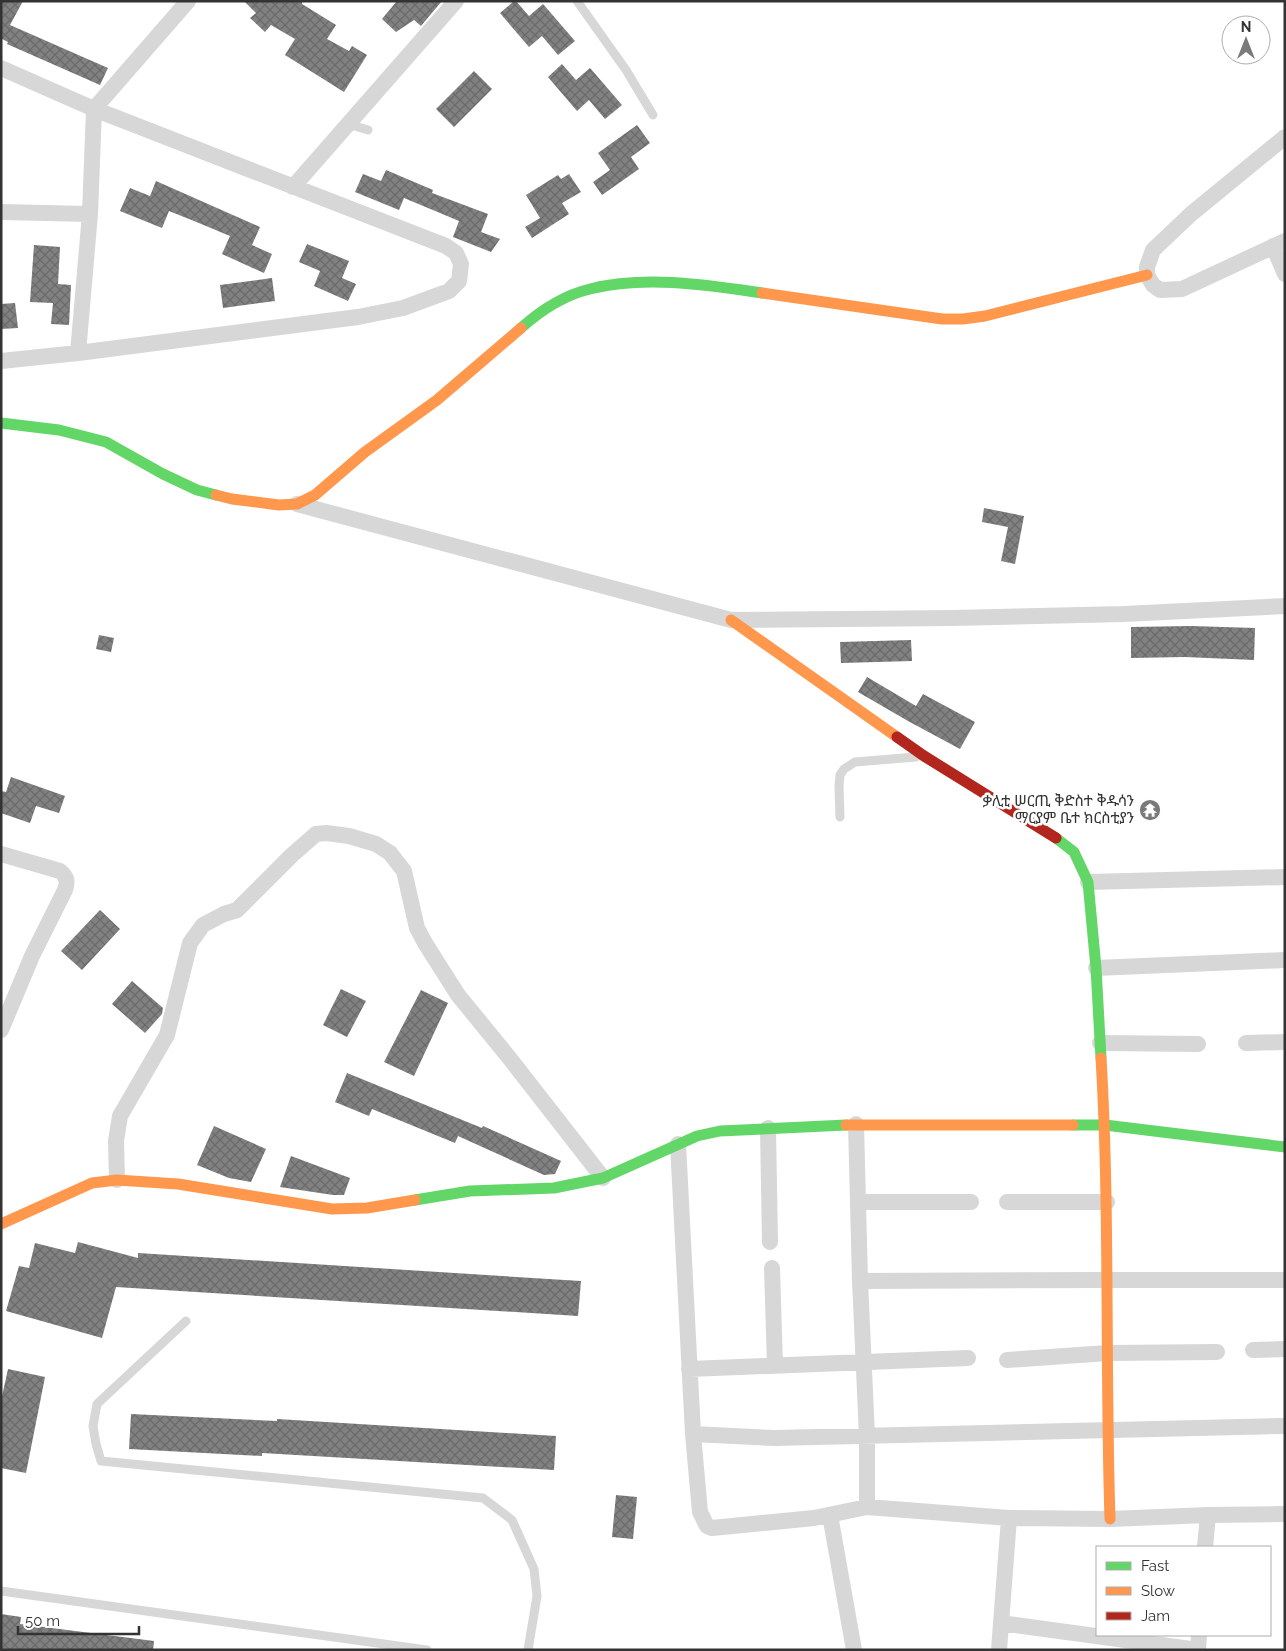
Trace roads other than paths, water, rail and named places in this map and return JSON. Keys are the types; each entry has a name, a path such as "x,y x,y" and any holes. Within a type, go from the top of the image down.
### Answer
{"street":[{"path":"78,353 90,214 94,109 188,1"},
{"path":"293,187 456,1"},
{"path":"1,68 94,109 446,246 456,253 462,264 459,281 450,291 403,308 367,315 78,353 1,361"},
{"path":"1285,137 1191,214 1153,250 1147,267 1147,275 1152,285 1160,290 1182,289 1279,243 1285,274"},
{"path":"1,212 90,214"},
{"path":"297,504 315,495 365,452 437,400 536,315 568,297 589,289 615,284 670,282 721,287 942,319 963,319 985,316 1147,275"},
{"path":"1,423 59,430 106,442 196,490 232,500 278,505 297,504 731,620 1124,614 1285,606"},
{"path":"731,620 924,756 1064,843 1074,852 1088,882 1096,968 1105,1125 1108,1353 1107,1431 1110,1519"},
{"path":"117,1180 116,1141 120,1116 167,1035 190,943 204,926 224,914 237,910 292,855 316,834 326,833 349,836 376,844 390,854 404,871 417,928 425,944 458,995 602,1178"},
{"path":"1,854 60,872 66,876 67,882 65,890 32,956 1,1030"},
{"path":"1088,882 1285,877"},
{"path":"1096,968 1285,960"},
{"path":"1246,1043 1285,1042"},
{"path":"1100,1043 1198,1044"},
{"path":"856,1124 860,1281 865,1362 867,1507"},
{"path":"1,1224 92,1182 117,1180 178,1184 332,1209 367,1208 470,1191 554,1188 602,1178 696,1136 720,1131 768,1128 856,1124 1105,1125 1285,1147"},
{"path":"768,1128 770,1242"},
{"path":"678,1144 693,1434 700,1512 707,1526 712,1528 814,1518 867,1507 1009,1518 1110,1519 1285,1514"},
{"path":"859,1202 971,1202"},
{"path":"1007,1202 1107,1202"},
{"path":"772,1268 775,1366"},
{"path":"860,1281 1285,1280"},
{"path":"1253,1350 1285,1350"},
{"path":"1008,1360 1108,1353 1217,1352"},
{"path":"689,1370 968,1358"},
{"path":"693,1434 774,1438 1285,1426"},
{"path":"830,1515 854,1650"},
{"path":"1205,1546 1208,1515"},
{"path":"999,1650 1009,1518"},
{"path":"1001,1623 1198,1650 1199,1636"}],"lane":[{"path":"577,1 626,70 653,115"},
{"path":"348,124 368,130"},
{"path":"840,817 839,786 840,775 844,769 855,762 924,756"},
{"path":"186,1321 97,1404 93,1426 101,1461 483,1498 512,1520 534,1569 537,1596 528,1650"},
{"path":"1,1591 427,1650"}],"place":[{"name":"ቃሊቲ ሠርጢ ቅድስተ ቅዱሳን ማርያም ቤተ ክርስቲያን","path":"1150,810"}]}
